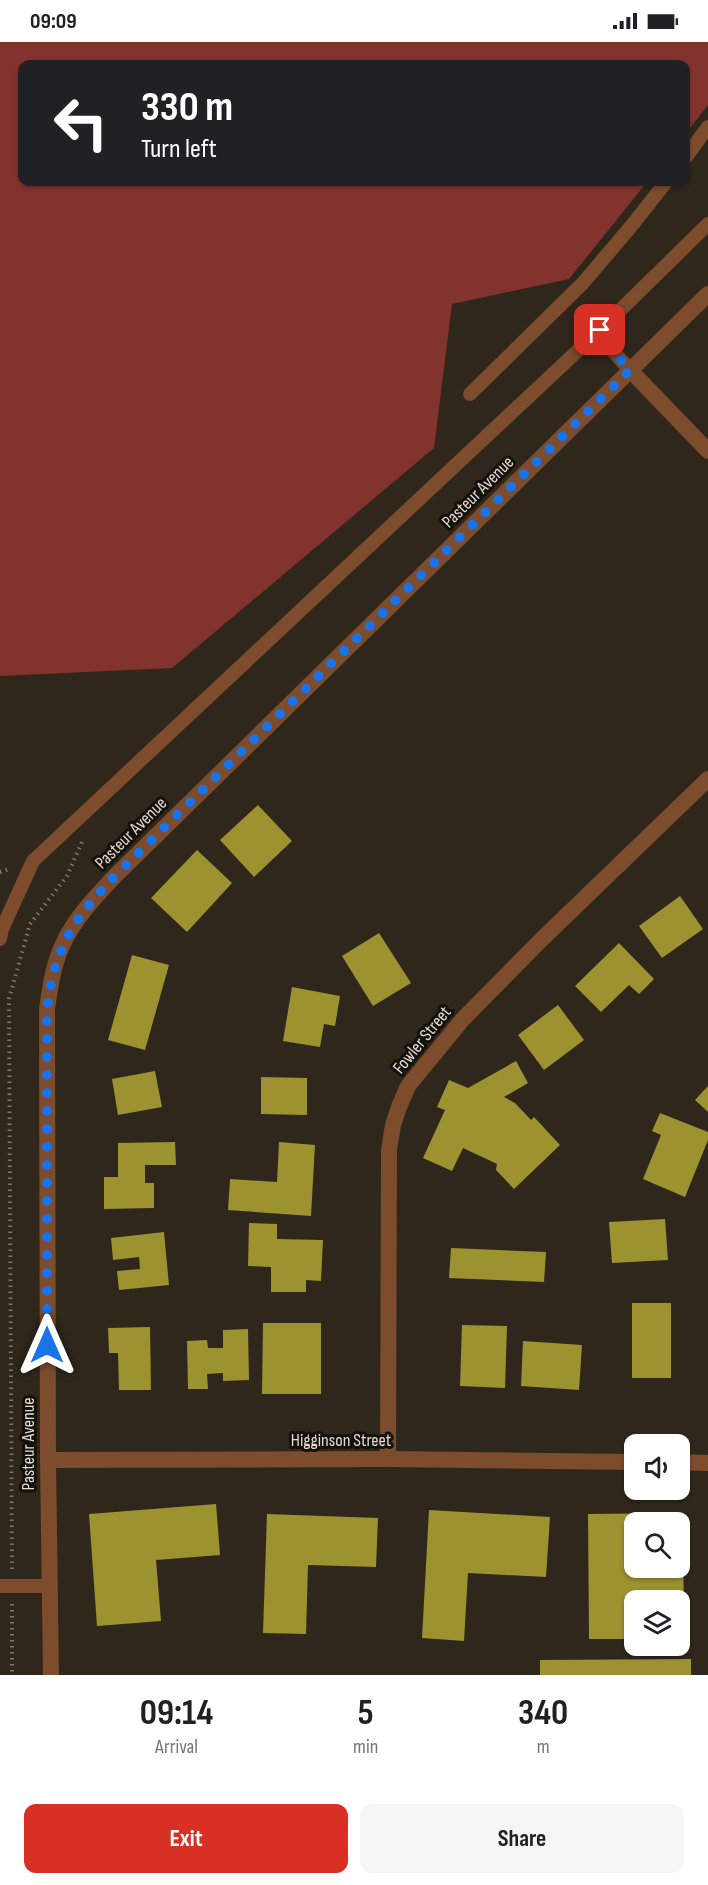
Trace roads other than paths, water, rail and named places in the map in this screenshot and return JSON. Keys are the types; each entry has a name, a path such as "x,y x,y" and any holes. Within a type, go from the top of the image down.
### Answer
{"street":[{"name":"Pasteur Avenue","path":"51,1675 47,1009 51,979 62,946 92,900 115,876 708,294"},
{"path":"630,370 708,451"},
{"name":"Fowler Street","path":"388,1459 389,1150 393,1125 408,1086 463,1019 542,939 708,779"},
{"name":"Higginson Street","path":"48,1460 388,1459 624,1462"},
{"path":"690,1462 708,1463"}],"lane":[{"path":"690,152 708,127"},
{"path":"470,394 583,283 663,186"},
{"path":"0,939 2,929 33,861 602,328 708,224"},
{"path":"602,328 599,332 600,337 630,370"},
{"path":"6,1586 50,1586"}]}
